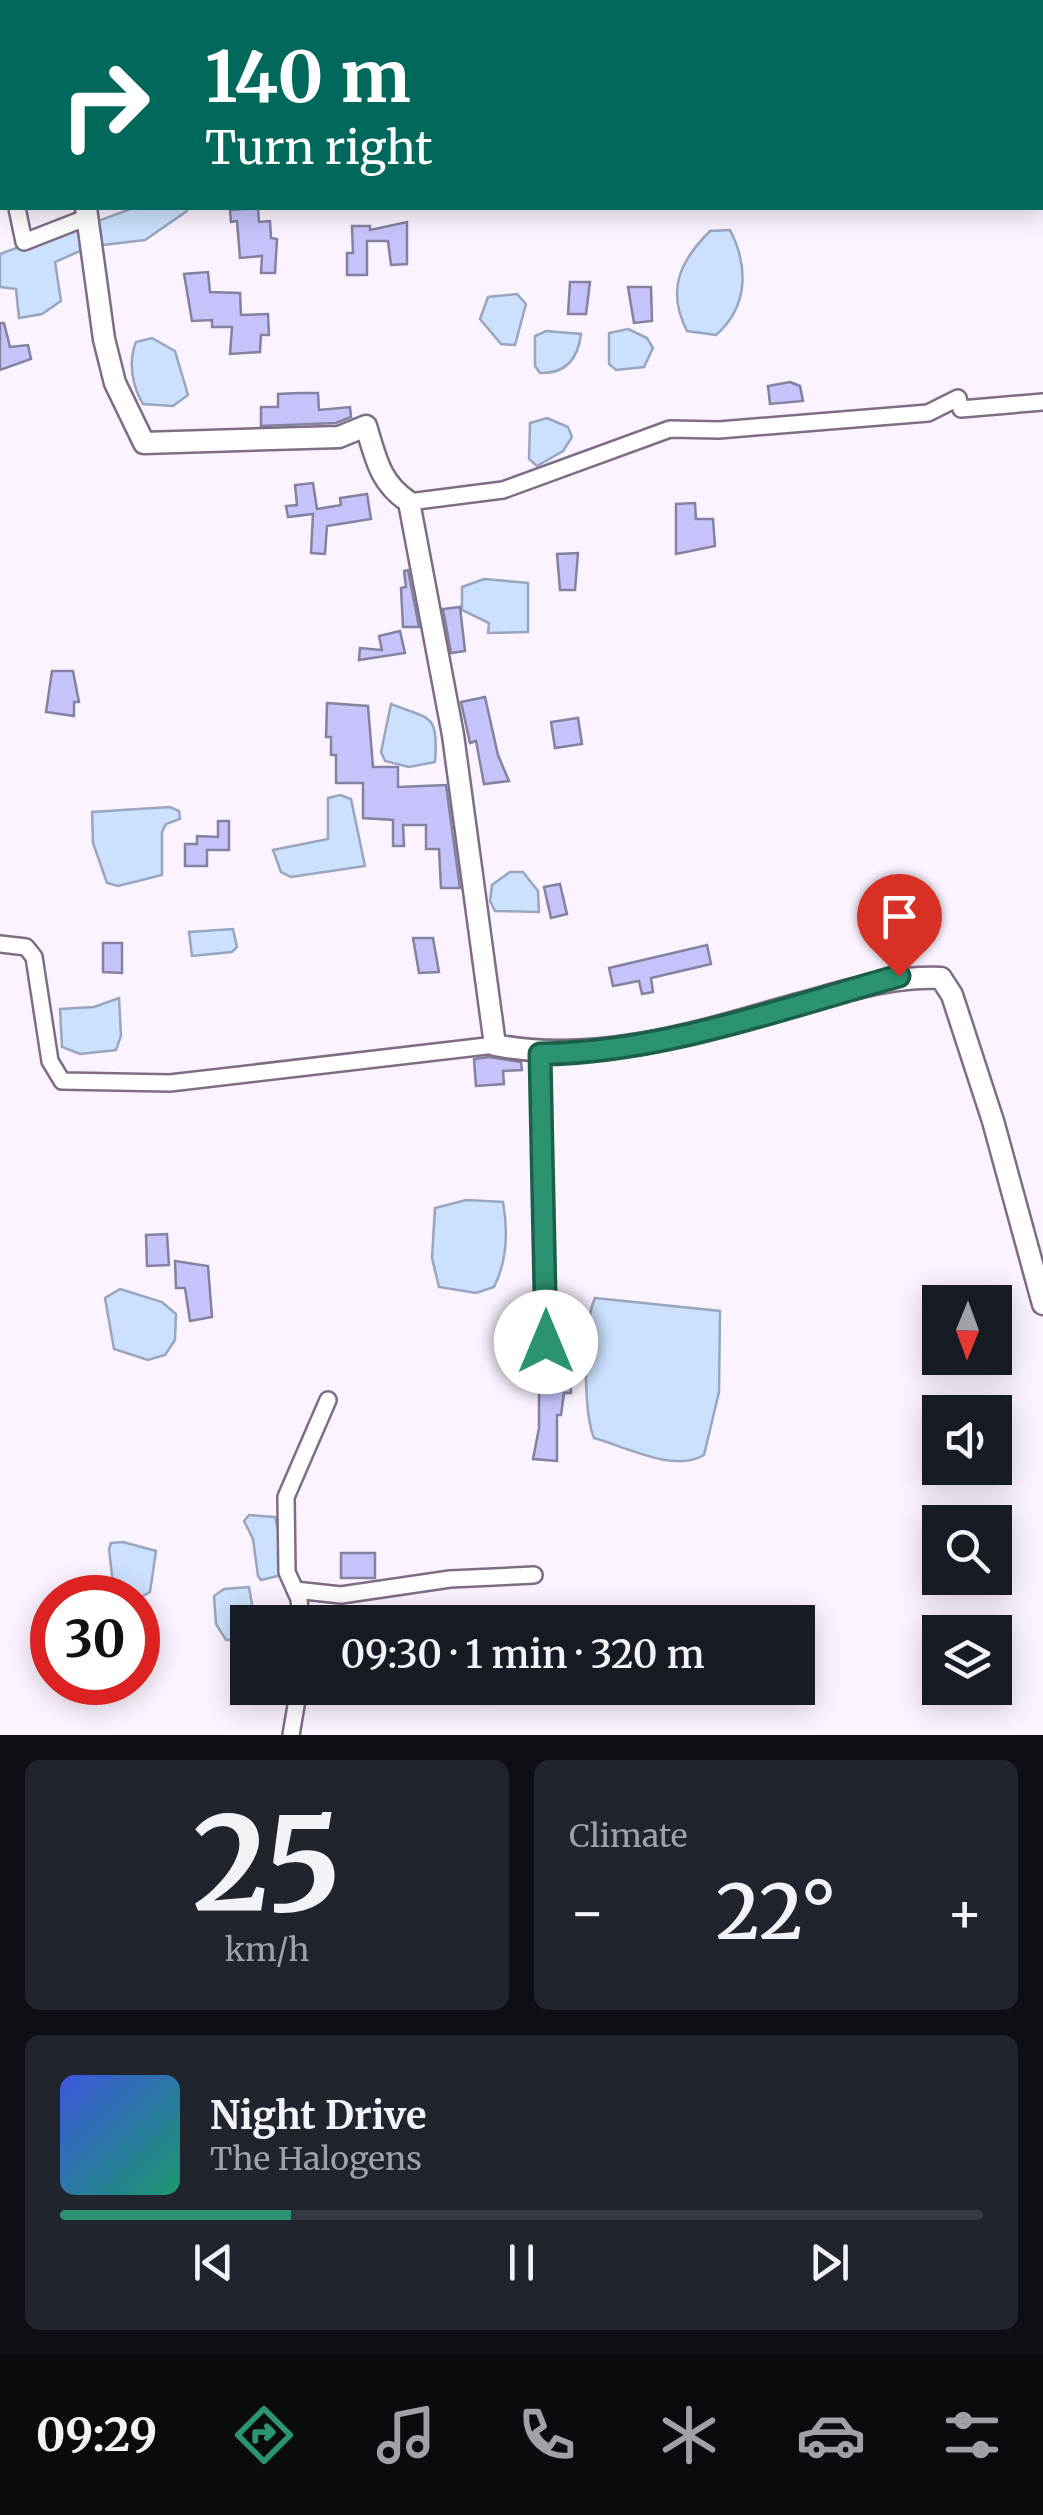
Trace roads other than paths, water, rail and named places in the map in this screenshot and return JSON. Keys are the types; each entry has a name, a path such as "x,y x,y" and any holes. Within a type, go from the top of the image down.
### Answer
{"street":[{"path":"16,210 24,242 87,212 104,340 115,383 144,443 340,437 366,426 381,476 389,489 409,502 503,490 670,428 720,430 928,413 958,398 961,409 1043,402"},
{"path":"409,502 453,735 495,1045"},
{"path":"0,944 26,948 34,957 50,1061 62,1080 170,1083 495,1045 540,1054 607,1050 742,1020 899,976 941,978 952,995 992,1121 1043,1304"},
{"path":"540,1054 546,1342"},
{"path":"297,1605 287,1572 286,1498 328,1400"},
{"path":"294,1590 341,1595 450,1579 534,1576"},
{"path":"291,1735 297,1705"}],"water":[{"path":"128,210 187,210 145,240 102,245 98,221"},
{"path":"81,224 87,248 55,262 61,301 42,314 19,318 16,289 0,287 0,254"},
{"path":"730,230 740,258 740,299 727,324 716,335 687,331 677,289 684,265 710,231"},
{"path":"517,294 526,304 515,345 501,344 480,319 488,297"},
{"path":"628,329 647,338 653,348 644,367 616,370 609,364 609,333"},
{"path":"546,331 581,334 569,363 557,371 540,373 535,366 535,336"},
{"path":"152,338 175,351 188,395 173,406 143,404 136,389 132,365 136,342"},
{"path":"547,418 568,427 572,437 563,451 537,466 529,459 530,423"},
{"path":"484,579 528,583 528,632 488,633 489,623 462,610 462,587"},
{"path":"391,704 429,720 435,734 435,762 409,767 385,761 381,752"},
{"path":"340,795 351,799 365,866 291,877 281,872 273,850 328,839 328,798"},
{"path":"170,807 179,811 180,819 166,824 162,832 162,875 118,886 107,883 93,843 92,812"},
{"path":"510,872 523,872 538,891 539,912 495,911 490,901 492,885"},
{"path":"233,929 237,947 232,952 192,956 189,932"},
{"path":"119,998 121,1036 116,1050 80,1054 62,1047 60,1009 94,1007"},
{"path":"466,1200 503,1202 505,1213 502,1267 494,1287 476,1293 439,1287 432,1258 435,1208"},
{"path":"120,1289 162,1302 176,1314 175,1340 165,1355 148,1360 114,1349 105,1298"},
{"path":"595,1298 720,1311 719,1392 704,1455 692,1460 664,1460 594,1438 586,1368 588,1327"},
{"path":"249,1515 275,1517 283,1549 282,1575 261,1580 258,1576 253,1539 244,1521"},
{"path":"123,1542 156,1551 152,1575 112,1575 111,1543"},
{"path":"249,1587 252,1605 230,1605 230,1640 226,1640 216,1624 214,1596 224,1589"}]}
